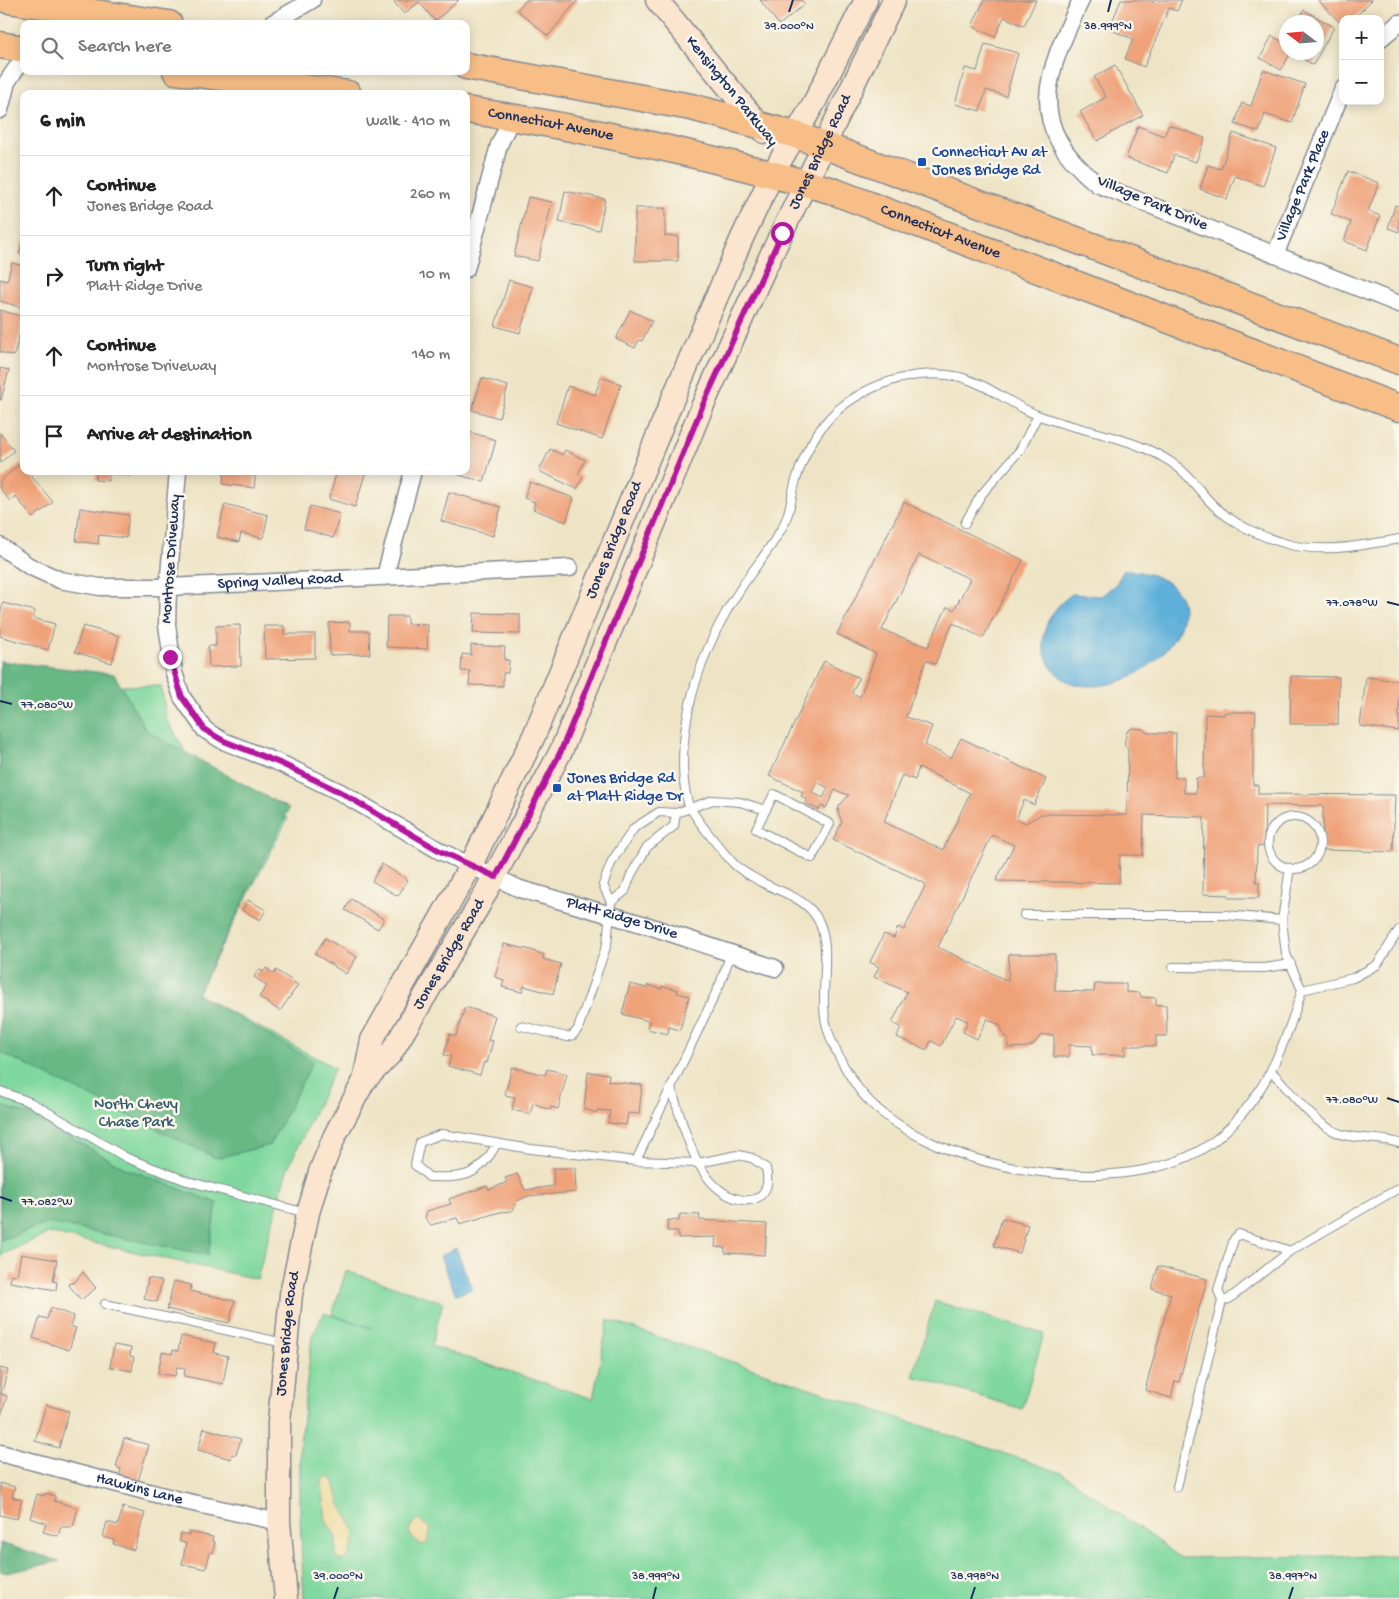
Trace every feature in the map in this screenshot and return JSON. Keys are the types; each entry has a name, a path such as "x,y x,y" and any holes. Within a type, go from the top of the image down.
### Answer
{"main road":[{"path":"8,0 143,20"},
{"name":"Kensington Parkway","path":"657,0 758,123"},
{"name":"Jones Bridge Road","path":"364,1081 372,1040 471,865 534,738 674,396 784,154 814,103 866,0"},
{"name":"Jones Bridge Road","path":"286,1599 279,1522 279,1422 291,1294 308,1213 320,1172 335,1135 364,1081 391,1053 496,877 561,751 702,407 762,274 894,0"},
{"path":"0,45 20,48"},
{"name":"Connecticut Avenue","path":"470,67 510,72 691,107 758,123 806,183 830,190 1399,408"},
{"path":"189,75 228,87 279,90"},
{"name":"Connecticut Avenue","path":"470,111 512,117 685,152 784,154 824,146 1399,361"}],"street":[{"path":"278,20 312,0"},
{"name":"Village Park Drive","path":"1081,0 1051,71 1047,106 1057,138 1075,165 1097,184 1399,304"},
{"path":"1384,36 1399,23"},
{"path":"0,110 7,82 20,63"},
{"name":"Village Park Place","path":"1275,255 1339,99"},
{"path":"470,254 499,145 512,117"},
{"name":"Montrose Driveway","path":"178,475 168,587 167,625 174,673 182,697 205,730 224,741 282,764 340,792 440,851 471,865"},
{"path":"385,576 412,475"},
{"name":"Spring Valley Road","path":"0,546 29,566 60,580 100,586 168,587 569,568"},
{"name":"Platt Ridge Drive","path":"471,865 520,889 610,909 775,968"},
{"name":"Hawkins Lane","path":"0,1454 175,1499 279,1522"}],"lane":[{"path":"1290,868 1282,920 1286,954 1302,990 1287,1038 1272,1072 1239,1120 1210,1145 1167,1166 1116,1176 1045,1174 975,1158 902,1128 863,1094 841,1062 825,1024 823,976 825,939 815,914 791,894 762,882 737,867 689,808 682,767 686,727 695,688 711,638 785,521 807,449 825,422 854,396 887,382 924,374 958,377 995,391 1038,415 1147,449 1178,468 1220,511 1250,530 1292,545 1325,549 1399,539"},
{"path":"965,523 981,495 1020,450 1038,415"},
{"path":"774,794 830,824 812,858 756,829 766,810 774,794"},
{"path":"521,1026 567,1037 573,1035 578,1029 607,944 610,909 603,885 612,861 634,828 659,812 676,813 713,800 740,802 766,810"},
{"path":"610,909 625,891 631,875 647,847 674,826 676,813"},
{"path":"1295,817 1311,823 1316,829 1320,846 1313,861 1306,866 1290,868 1274,860 1270,852 1269,835 1279,821 1295,817"},
{"path":"1024,916 1226,915 1282,920"},
{"path":"1302,990 1353,978 1376,966 1399,930"},
{"path":"636,1161 720,984 731,953"},
{"path":"1173,967 1264,968 1291,964"},
{"path":"1272,1072 1305,1109 1324,1125 1342,1134 1399,1144"},
{"path":"497,1144 488,1159 478,1170 460,1178 429,1178 415,1165 420,1142 442,1134 497,1144 636,1161 698,1163 738,1155 752,1158 766,1168 768,1179 765,1191 755,1200 742,1200 730,1197 719,1189 698,1163 671,1088"},
{"path":"0,1091 32,1103 127,1158 187,1181 308,1213"},
{"path":"1222,1301 1229,1299 1290,1251 1399,1188"},
{"path":"1177,1487 1222,1301 1218,1290 1234,1240 1239,1234 1290,1251"},
{"path":"104,1304 286,1344"}],"green space":[{"name":"North Chevy Chase Park","path":"0,661 114,674 147,731 289,809 197,994 313,1061 270,1145 216,1158 0,1052"},
{"name":"North Chevy Chase Park","path":"0,680 22,685 161,686 166,718 196,770 288,818 197,994 335,1068 287,1170 257,1279 49,1233 3,1254 0,1259"},
{"path":"0,1105 34,1117 125,1168 217,1203 208,1255 49,1223 0,1240"},
{"path":"346,1271 443,1302 431,1346 593,1399 608,1320 1062,1473 1181,1558 1399,1555 1399,1599 304,1599 300,1516 300,1444 312,1336 324,1313 372,1328 332,1315"},
{"path":"935,1301 1044,1334 1022,1409 913,1376"},
{"path":"0,1543 60,1561 7,1573 0,1571"}],"sand":[{"path":"326,1477 331,1477 333,1480 340,1504 355,1534 347,1558 341,1561 336,1557 336,1537 326,1520 322,1482"},
{"path":"419,1520 431,1529 427,1543 421,1545 412,1538 409,1531 412,1524"}],"water":[{"path":"1124,570 1159,578 1178,594 1183,614 1176,636 1159,657 1136,674 1108,684 1079,685 1066,681 1052,668 1044,649 1044,632 1050,617 1060,604 1072,594 1101,596 1116,584"},
{"path":"456,1248 472,1289 456,1295 440,1256"}],"building":[{"path":"396,0 459,0 436,20 419,2 404,14 394,2"},
{"path":"526,0 578,0 548,36 517,10"},
{"path":"760,0 801,0 805,4 779,25"},
{"path":"984,0 1036,0 1024,26 1004,17 995,37 972,26"},
{"path":"1121,0 1148,0 1153,2 1154,0 1182,0 1177,11 1169,8 1144,67 1125,59 1133,39 1109,29"},
{"path":"1318,0 1372,0 1357,15 1339,15 1339,22"},
{"path":"1304,10 1313,15 1301,15"},
{"path":"1324,21 1334,27 1324,45"},
{"path":"1272,36 1279,40 1279,60 1287,60 1281,70 1260,58"},
{"path":"985,44 1018,53 1006,96 986,90 980,111 955,104 965,68 977,71"},
{"path":"1305,60 1316,60 1313,65"},
{"path":"1115,65 1143,115 1097,141 1080,112 1106,97 1094,77"},
{"path":"1263,70 1305,84 1292,123 1265,114 1259,132 1235,124 1242,103 1251,106"},
{"path":"1169,125 1205,138 1196,162 1174,155 1168,173 1126,158 1138,126 1164,136"},
{"path":"1233,133 1276,148 1263,186 1235,176 1227,199 1200,189 1208,165 1221,169"},
{"path":"1348,171 1379,183 1368,211 1380,216 1367,250 1344,241 1351,222 1331,214"},
{"path":"565,191 605,199 599,230 559,222"},
{"path":"528,197 552,202 538,261 514,256"},
{"path":"1395,205 1399,206 1399,232 1388,228"},
{"path":"635,208 665,208 665,236 678,236 678,261 635,261"},
{"path":"12,263 20,265 20,307 0,301 0,279 7,281"},
{"path":"509,280 533,287 520,333 495,326"},
{"path":"0,310 20,316 20,333 14,356 0,352"},
{"path":"630,310 652,321 642,341 639,340 635,348 616,339"},
{"path":"0,368 9,370 1,400 0,400"},
{"path":"601,377 621,384 602,439 556,423 568,386 595,395"},
{"path":"482,378 508,386 499,418 472,410"},
{"path":"470,432 496,440 484,482 459,475 470,475"},
{"path":"0,433 14,451 0,463"},
{"path":"550,449 562,455 565,450 585,460 578,474 583,477 577,489 539,471"},
{"path":"20,464 20,475 30,475 53,502 33,518 15,496 10,501 0,489 0,481"},
{"path":"96,475 109,475 108,481 95,480"},
{"path":"224,475 256,475 254,488 223,484"},
{"path":"336,475 365,475 355,507 329,499"},
{"path":"530,482 574,498 566,522 533,509 535,502 524,498"},
{"path":"449,492 501,507 493,536 441,521"},
{"path":"904,502 1023,560 983,638 953,623 935,664 926,660 906,717 932,726 925,745 951,758 961,738 1046,779 1034,805 1024,800 1016,819 1026,823 1041,814 1127,815 1128,750 1124,744 1127,731 1132,728 1143,729 1147,733 1176,733 1175,778 1184,777 1184,793 1196,793 1196,778 1204,778 1205,714 1224,715 1225,712 1256,712 1255,726 1253,726 1253,785 1258,785 1258,794 1395,795 1393,852 1323,850 1323,806 1265,805 1264,846 1257,847 1256,882 1259,882 1259,898 1229,898 1229,895 1203,894 1204,817 1144,815 1143,855 1120,855 1119,883 996,881 1014,845 992,835 938,947 1008,981 1009,954 1055,954 1055,991 1094,992 1095,984 1126,984 1126,992 1140,993 1141,997 1156,998 1156,1005 1166,1005 1167,1036 1156,1036 1156,1046 1125,1046 1125,1055 1092,1055 1092,1046 1069,1045 1069,1057 1054,1057 1054,1035 1041,1035 1034,1044 1028,1047 1008,1048 1008,1037 1005,1037 1000,1025 987,1019 977,1039 963,1032 968,1021 956,1016 941,1046 931,1041 927,1050 897,1037 901,1027 892,1023 907,992 874,977 879,967 870,962 884,934 894,938 898,927 904,930 926,884 833,840 842,822 838,812 839,806 849,795 835,790 826,808 821,806 819,810 805,803 807,799 801,796 803,792 769,776 824,661 859,678 852,692 860,697 876,654 837,634","holes":["919,555 970,579 954,610 947,607 928,647 882,630","919,767 970,793 943,850 884,822 902,775 915,780","817,782 828,788 823,798 812,792"]},
{"path":"225,504 268,515 263,538 241,533 239,542 217,537"},
{"path":"310,506 340,514 333,538 304,529"},
{"path":"80,508 129,515 126,538 99,535 98,544 76,541"},
{"path":"3,603 35,611 33,618 55,624 48,650 0,636 0,615"},
{"path":"474,613 520,614 520,634 473,633"},
{"path":"387,616 407,616 407,624 428,625 427,649 386,647"},
{"path":"350,622 350,631 369,631 370,654 330,655 329,623"},
{"path":"240,625 241,666 209,667 208,646 216,646 216,626"},
{"path":"83,626 119,636 112,663 75,652"},
{"path":"264,626 284,626 284,634 315,634 315,658 265,659"},
{"path":"471,645 505,647 504,660 509,660 508,673 503,673 503,686 469,685 470,671 461,671 462,654 471,655"},
{"path":"1291,676 1339,677 1338,724 1290,724"},
{"path":"1366,677 1399,681 1399,731 1360,726"},
{"path":"382,864 408,880 398,896 372,881"},
{"path":"351,899 384,919 378,929 345,910"},
{"path":"248,900 266,910 260,920 242,910"},
{"path":"325,938 357,957 346,974 315,954"},
{"path":"504,944 531,950 544,955 543,959 561,964 553,994 524,986 522,992 502,987 504,980 495,977"},
{"path":"266,968 274,974 276,970 298,985 280,1011 259,997 267,986 254,977 259,969 263,972"},
{"path":"630,984 647,988 648,985 662,989 662,986 678,990 677,993 689,996 680,1030 669,1027 668,1034 647,1029 649,1021 622,1014"},
{"path":"465,1007 495,1016 488,1040 493,1041 487,1063 484,1062 480,1075 448,1066 451,1056 444,1055 450,1034 456,1036"},
{"path":"512,1067 545,1075 547,1069 567,1074 558,1109 551,1107 550,1110 533,1103 530,1114 512,1110 515,1097 505,1095"},
{"path":"588,1072 609,1074 608,1081 642,1085 639,1114 628,1113 626,1125 608,1123 610,1111 597,1110 597,1113 584,1109"},
{"path":"553,1168 575,1168 576,1192 528,1196 517,1201 512,1211 500,1212 460,1224 457,1218 431,1225 425,1218 427,1211 451,1204 449,1199 487,1186 489,1190 507,1182 505,1178 517,1174 525,1190 554,1186"},
{"path":"680,1214 700,1215 699,1220 767,1224 765,1255 725,1253 725,1248 715,1247 716,1237 678,1238 678,1231 667,1231 668,1220 679,1221"},
{"path":"1002,1218 1028,1225 1020,1253 994,1246"},
{"path":"21,1254 57,1260 53,1281 57,1282 56,1290 10,1282 11,1274 17,1275"},
{"path":"1158,1266 1207,1279 1179,1382 1175,1381 1171,1398 1145,1390 1171,1294 1152,1289"},
{"path":"83,1272 96,1288 81,1300 68,1284 75,1282"},
{"path":"148,1278 162,1281 157,1302 144,1299"},
{"path":"174,1281 191,1285 190,1291 235,1301 229,1323 167,1309"},
{"path":"51,1308 74,1316 70,1326 76,1328 69,1350 33,1338 40,1317 47,1319"},
{"path":"181,1336 216,1343 214,1353 228,1356 223,1384 184,1376 185,1368 177,1367 175,1376 158,1373 162,1352 172,1354 173,1350 178,1351"},
{"path":"114,1345 131,1348 130,1356 134,1357 132,1371 110,1367"},
{"path":"0,1368 8,1370 1,1394 7,1396 0,1419"},
{"path":"46,1405 69,1411 59,1448 35,1441"},
{"path":"204,1428 241,1439 236,1455 232,1454 231,1459 198,1450"},
{"path":"124,1438 149,1445 138,1481 120,1475 121,1469 116,1467"},
{"path":"0,1483 15,1487 12,1497 22,1500 17,1519 0,1515"},
{"path":"45,1493 55,1496 54,1501 78,1508 73,1527 61,1527 58,1536 43,1532 46,1523 30,1518 37,1494 44,1496"},
{"path":"123,1507 145,1513 134,1550 113,1544 114,1540 103,1537 107,1522 118,1525"},
{"path":"189,1532 213,1537 212,1541 215,1542 213,1553 210,1552 206,1569 182,1564 186,1543 180,1542 181,1533 189,1535"}],"place":[{"name":"Connecticut Av at Jones Bridge Rd","path":"922,162"},
{"name":"Jones Bridge Rd at Platt Ridge Dr","path":"557,788"}],"route":[{"path":"170,657 182,697 205,730 224,741 282,764 340,792 440,851 496,877 561,751 702,407 782,233"}]}
